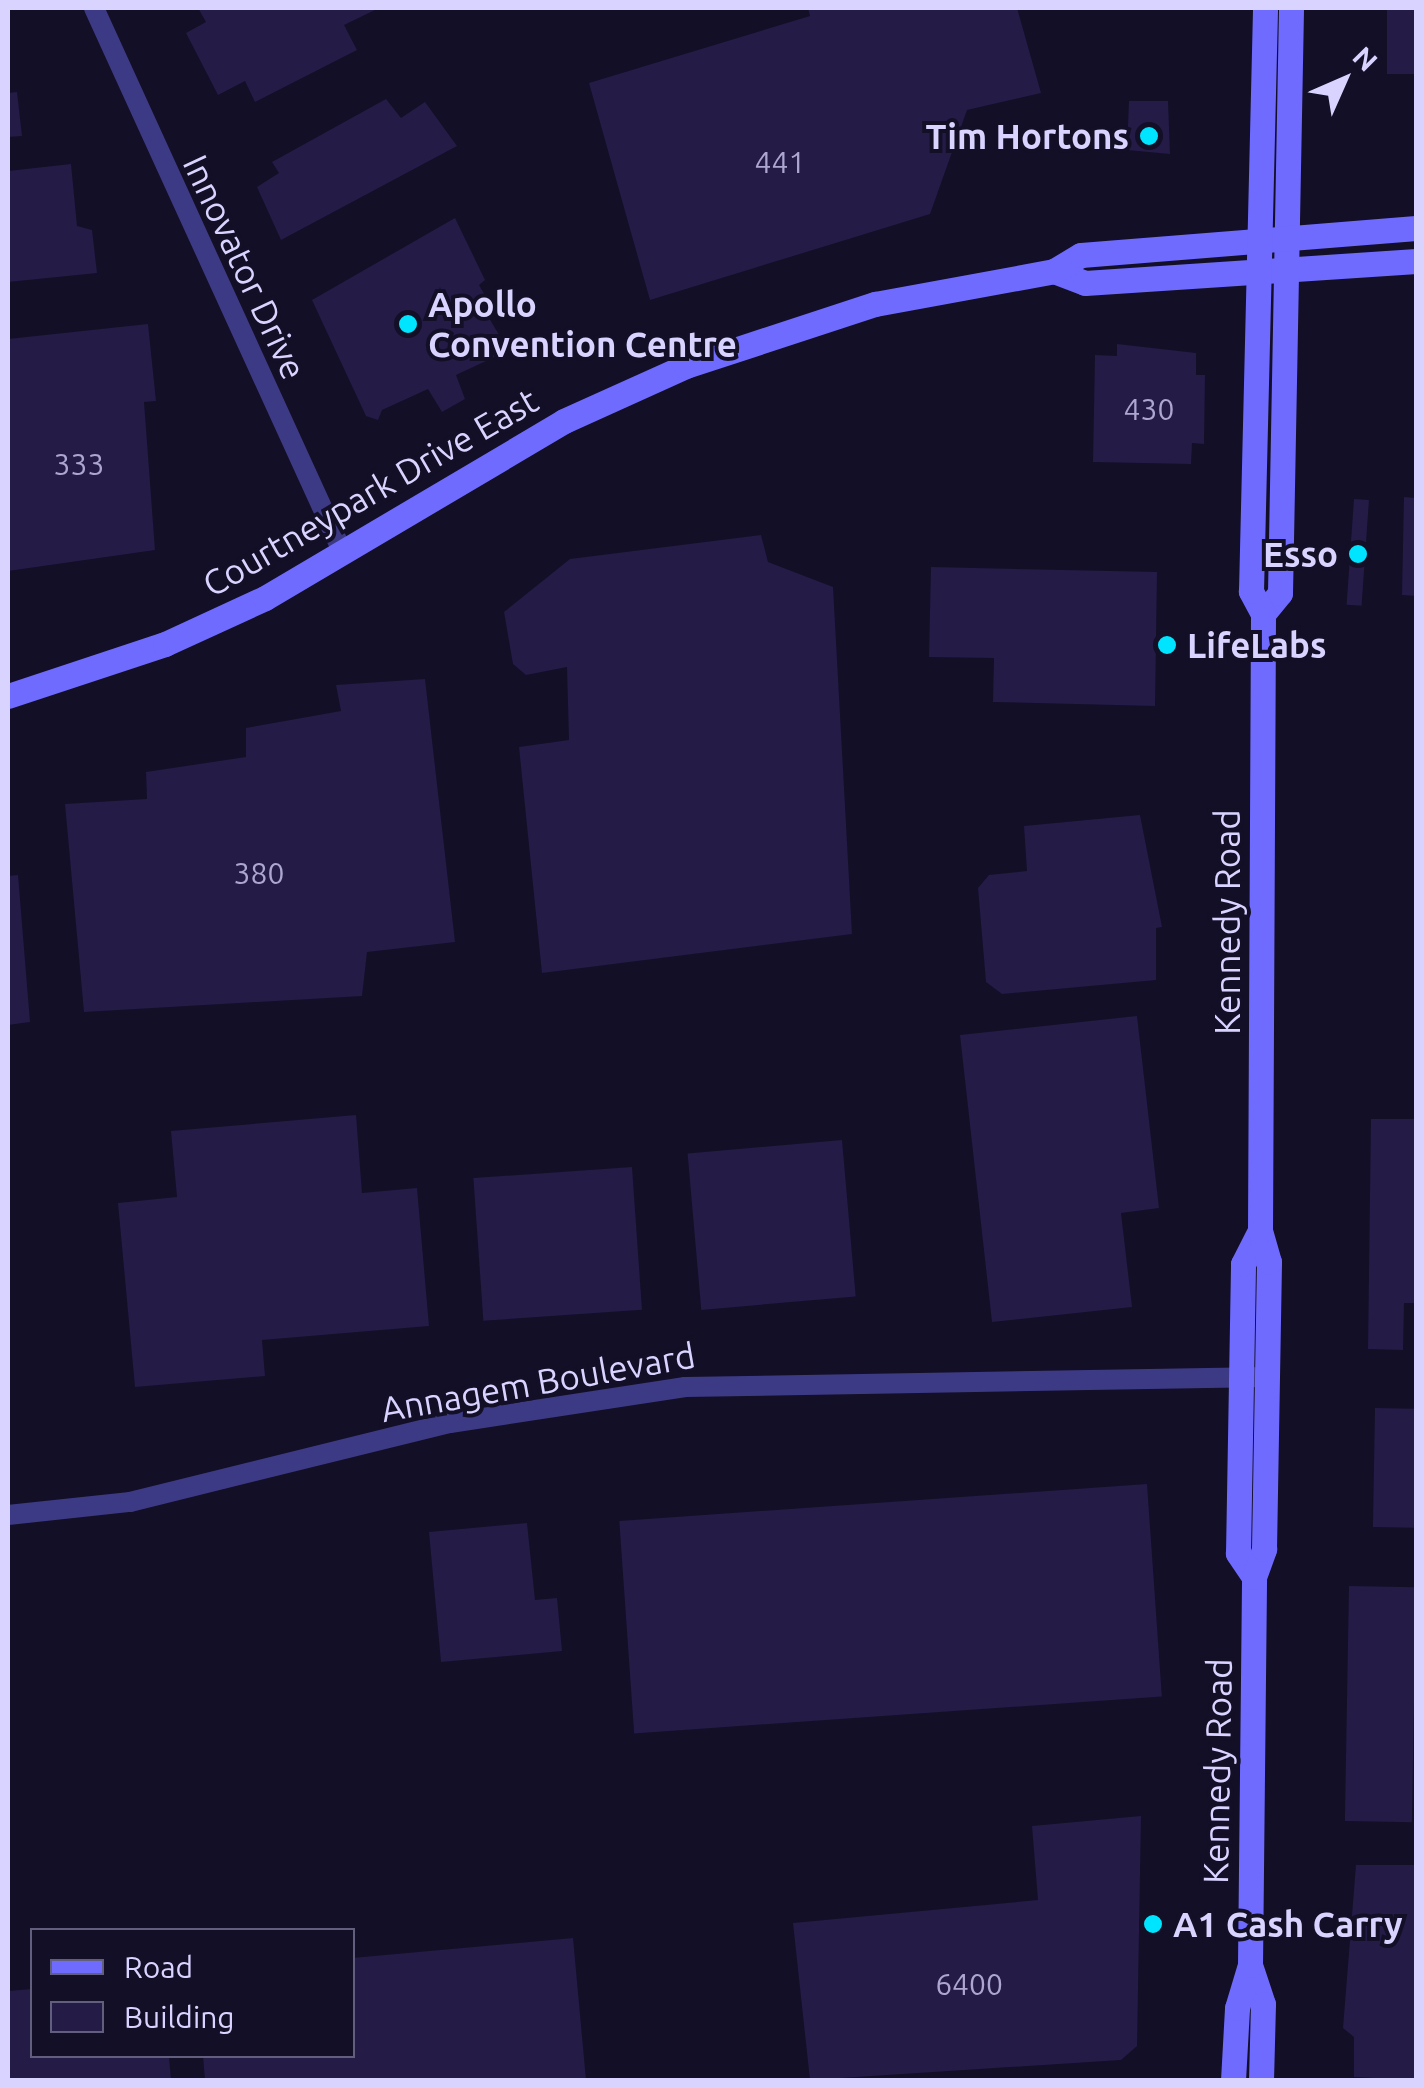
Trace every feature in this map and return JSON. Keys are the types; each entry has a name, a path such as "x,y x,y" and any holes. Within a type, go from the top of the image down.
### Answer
{"main road":[{"name":"Kennedy Road","path":"1233,2080 1237,2008 1250,1965 1254,1577 1264,1550 1254,1377 1269,1262 1260,1232 1262,614 1251,591 1264,8"},
{"name":"Kennedy Road","path":"1262,614 1280,593 1291,8"},
{"name":"Courtneypark Drive East","path":"8,696 165,644 342,551 564,421 686,366 874,304 1054,271 1081,256 1416,228"},
{"name":"Courtneypark Drive East","path":"1054,271 1085,282 1416,261"},
{"name":"Kennedy Road","path":"1250,1965 1262,2004 1261,2080"}],"street":[{"name":"Innovator Drive","path":"94,8 342,551"},
{"name":"Annagem Boulevard","path":"8,1515 130,1502 450,1423 698,1385 1254,1377"}],"building":[{"path":"198,8 379,8 344,25 357,50 255,102 245,81 218,95 186,33 206,22"},
{"path":"808,8 1017,8 1041,93 967,110 930,214 650,300 589,83 810,16"},
{"path":"1387,8 1416,8 1416,74 1387,74"},
{"path":"17,92 22,136 8,137 8,93"},
{"path":"386,99 401,118 425,102 457,146 281,240 257,187 279,173 272,162"},
{"name":"Tim Hortons","path":"1129,101 1168,101 1170,154 1127,150"},
{"path":"71,164 77,226 92,230 97,273 8,282 8,171"},
{"name":"Apollo Convention Centre","path":"455,218 485,280 479,285 490,304 483,308 504,343 501,354 456,375 465,399 442,412 428,389 382,410 378,420 366,416 312,300"},
{"path":"148,324 156,401 144,402 155,550 8,571 8,339"},
{"path":"1117,344 1196,353 1196,375 1205,375 1204,444 1192,443 1191,464 1093,462 1095,355 1117,356"},
{"path":"1404,497 1416,498 1416,596 1402,595"},
{"path":"1354,499 1369,500 1362,606 1347,605"},
{"path":"761,535 768,562 833,587 852,934 542,973 519,747 569,740 567,667 526,675 513,664 504,612 570,559"},
{"path":"931,567 1157,572 1155,706 993,702 994,658 929,657"},
{"path":"425,679 455,942 367,952 362,996 84,1012 65,804 147,799 146,772 246,757 246,728 341,711 336,685"},
{"path":"1140,815 1162,927 1156,928 1156,980 1002,994 986,982 978,888 989,875 1027,871 1024,826"},
{"path":"18,875 30,1022 8,1025 8,876"},
{"path":"1137,1016 1159,1208 1121,1213 1132,1307 992,1322 960,1035"},
{"path":"356,1115 362,1193 417,1188 429,1326 262,1340 265,1376 135,1387 118,1203 177,1197 171,1131"},
{"path":"1371,1119 1416,1119 1416,1303 1404,1303 1403,1350 1368,1349"},
{"path":"842,1140 856,1296 701,1310 688,1154"},
{"path":"632,1167 642,1310 483,1321 473,1178"},
{"path":"1375,1408 1416,1409 1414,1528 1373,1527"},
{"path":"1147,1484 1162,1696 634,1733 619,1521"},
{"path":"527,1523 535,1600 557,1598 562,1651 441,1662 429,1532"},
{"path":"1349,1586 1416,1587 1412,1822 1345,1821"},
{"path":"1141,1816 1137,2046 1121,2060 810,2080 793,1923 1038,1900 1032,1826"},
{"path":"1356,1865 1416,1865 1416,2080 1354,2077 1354,2037 1343,2028"},
{"path":"573,1938 586,2080 205,2080 203,2058 355,2058 355,1958"},
{"path":"30,1989 30,2058 169,2058 171,2080 8,2080 8,1991"}],"place":[{"name":"Tim Hortons","path":"1149,136"},
{"name":"Apollo Convention Centre","path":"408,324"},
{"name":"Esso","path":"1358,554"},
{"name":"LifeLabs","path":"1167,645"},
{"name":"A1 Cash Carry","path":"1153,1924"}]}
